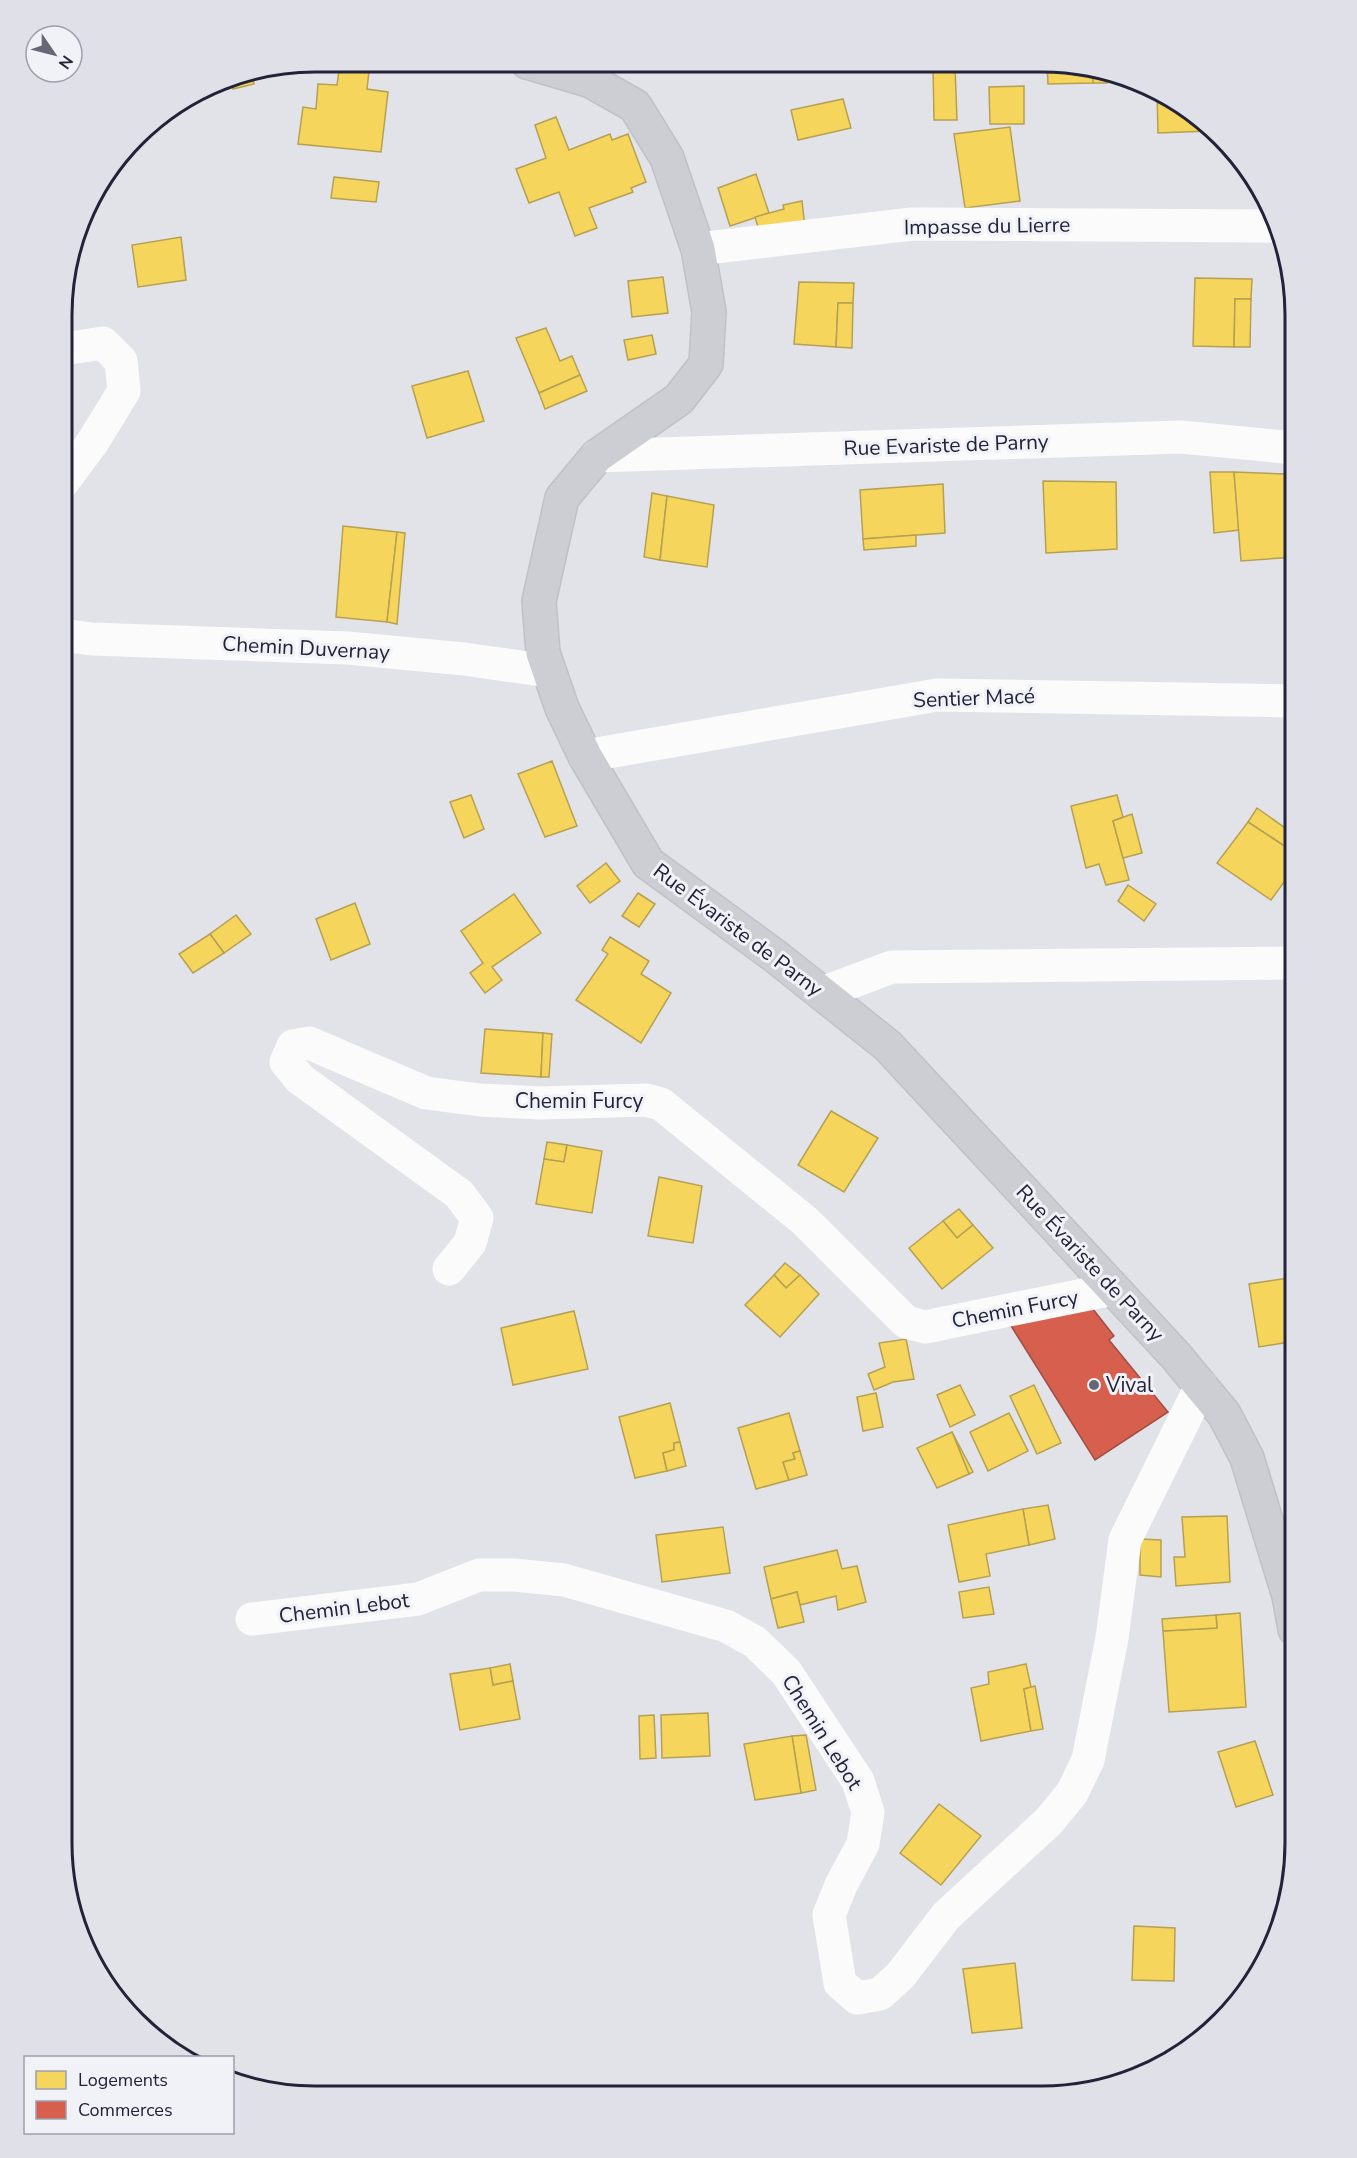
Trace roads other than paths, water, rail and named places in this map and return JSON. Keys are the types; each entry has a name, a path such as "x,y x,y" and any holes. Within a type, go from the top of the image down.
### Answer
{"main road":[{"name":"Rue Évariste de Parny","path":"561,72 591,81 635,106 667,158 698,249 709,312 706,364 679,399 597,456 562,498 539,601 543,653 562,708 585,756 648,863 775,956 888,1046 1175,1355 1224,1414 1247,1458 1285,1549"}],"street":[{"name":"Impasse du Lierre","path":"698,249 912,224 1268,226"},
{"path":"72,348 103,343 121,361 124,391 92,443 72,470"},
{"name":"Rue Evariste de Parny","path":"597,456 1181,437 1285,446"},
{"name":"Chemin Duvernay","path":"72,636 91,639 348,648 464,659 549,671"},
{"name":"Sentier Macé","path":"585,756 937,695 1285,701"},
{"path":"822,993 892,967 1285,963"},
{"name":"Chemin Furcy","path":"449,1269 470,1243 477,1218 459,1194 300,1079 286,1062 293,1046 309,1043 426,1094 541,1103 646,1100 661,1104 805,1221 906,1322 925,1327 1113,1289"},
{"name":"Chemin Lebot","path":"252,1619 418,1599 479,1575 514,1575 564,1580 726,1626 755,1642 786,1672 858,1781 868,1812 863,1844 841,1885 829,1916 840,1983 857,1998 880,1994 900,1976 946,1916 1049,1821 1072,1793 1088,1760 1112,1638 1125,1540 1201,1386"}],"place":[{"name":"Vival","path":"1094,1385"}]}
